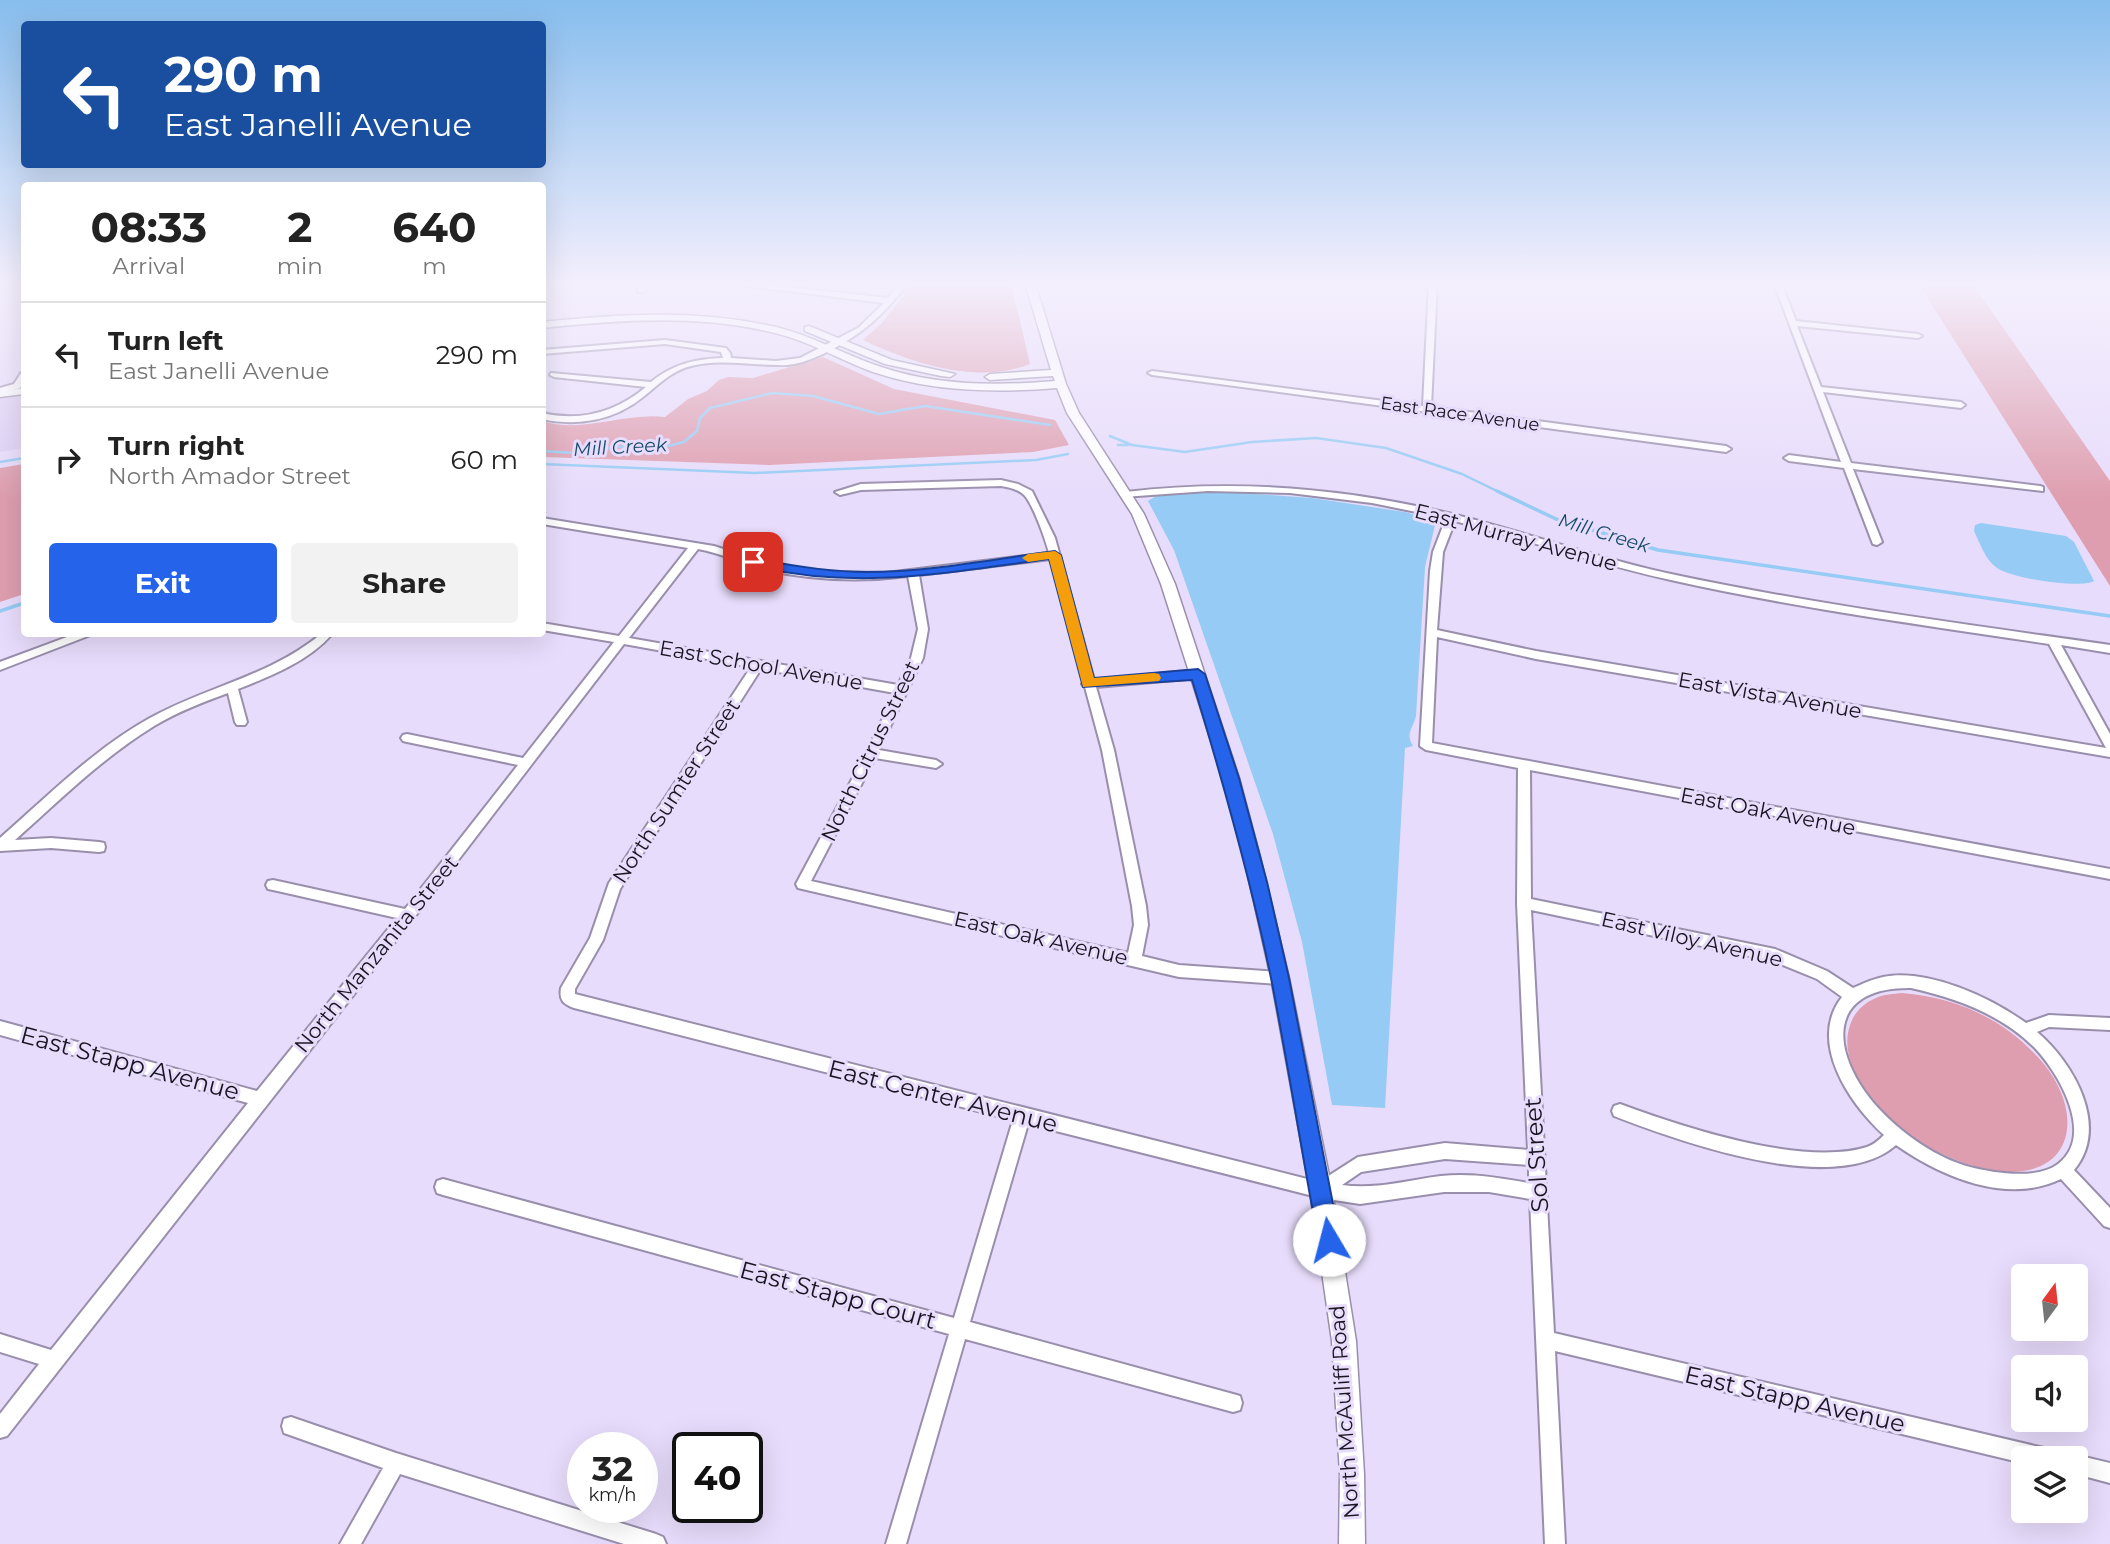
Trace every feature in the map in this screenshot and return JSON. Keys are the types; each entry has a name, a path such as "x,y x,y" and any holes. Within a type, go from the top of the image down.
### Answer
{"street":[{"path":"726,355 727,360"},
{"path":"546,417 564,421 594,417 628,404 683,366 727,360 793,363 811,355"},
{"path":"847,355 879,370 925,382 1014,388 1059,379"},
{"path":"873,355 939,372 987,377 1059,379"},
{"name":"North McAuliff Road","path":"1052,355 1073,413 1126,495 1154,548 1198,674 1252,858 1280,978 1321,1190 1344,1341 1352,1474 1352,1544"},
{"path":"1427,410 1430,355"},
{"path":"1806,355 1877,542"},
{"name":"East Race Avenue","path":"1152,373 1726,449"},
{"path":"554,375 653,385"},
{"path":"0,391 21,384"},
{"path":"1819,389 1961,405"},
{"path":"1789,458 2040,489"},
{"path":"840,492 861,487 1001,483 1029,493 1055,555 1108,750 1139,906 1141,926 1134,959"},
{"name":"East Murray Avenue","path":"1126,495 1223,486 1279,489 1390,504 1451,517 1574,554 1712,586 2110,649"},
{"path":"1432,632 1437,552 1451,517"},
{"path":"546,522 729,552 767,567 802,572 866,576 913,573 1055,555"},
{"name":"North Manzanita Street","path":"0,1429 260,1098 408,915 695,546"},
{"name":"North Citrus Street","path":"803,884 872,753 917,658 923,629 913,573"},
{"name":"East School Avenue","path":"546,627 902,690"},
{"name":"East Oak Avenue","path":"1432,632 1426,746 2110,874"},
{"name":"East Vista Avenue","path":"1432,632 1536,655 2110,753"},
{"path":"0,666 75,637"},
{"path":"0,846 111,748 186,703 232,687 290,660 323,637"},
{"path":"2053,640 2110,745"},
{"name":"North Sumter Street","path":"567,997 568,988 596,940 614,887 758,664"},
{"path":"1088,684 1198,674"},
{"path":"232,687 241,722"},
{"path":"407,738 527,762"},
{"path":"872,753 936,764"},
{"name":"Sol Street","path":"1524,766 1524,903 1555,1544"},
{"path":"0,846 51,843 99,847"},
{"name":"East Oak Avenue","path":"803,884 1179,971 1280,978"},
{"path":"273,886 408,915"},
{"name":"East Viloy Avenue","path":"1524,903 1775,955 1822,975 1852,996"},
{"path":"1911,982 1935,986 1985,1004 2024,1030 2052,1057 2075,1089 2086,1121 2083,1150 2065,1172 2040,1182 2007,1183 1969,1175 1931,1158 1896,1135 1864,1104 1843,1071 1834,1040 1838,1013 1852,996 1879,984 1911,982"},
{"name":"East Center Avenue","path":"567,997 573,1002 1321,1190"},
{"path":"2024,1030 2049,1021 2110,1024"},
{"name":"East Stapp Avenue","path":"0,1028 260,1098"},
{"path":"1620,1111 1679,1133 1815,1160 1849,1159 1871,1154 1896,1135"},
{"path":"896,1544 1022,1116"},
{"path":"1321,1190 1358,1165 1445,1151 1535,1158"},
{"path":"2065,1172 2110,1220"},
{"path":"1321,1190 1360,1196 1444,1184 1489,1184 1539,1193"},
{"name":"East Stapp Court","path":"443,1187 1233,1403"},
{"name":"East Stapp Avenue","path":"1546,1340 2011,1450"},
{"path":"0,1343 54,1360"},
{"path":"290,1426 396,1463 656,1544"},
{"path":"350,1544 396,1463"},
{"path":"2088,1468 2110,1474"}],"shaded area":[{"path":"900,355 1028,355 1030,364 1010,370 967,372"},
{"path":"1964,355 2022,355 2110,481 2110,586"},
{"path":"823,357 894,389 1055,420 1069,445 1033,452 769,465 546,457 546,422 572,425 634,417 665,417 688,399 707,391 719,380 728,377 753,378"},
{"path":"21,396 21,448 0,452 0,399"},
{"path":"21,464 21,595 0,602 0,468"},
{"path":"1902,993 1939,999 1974,1011 2005,1029 2034,1053 2052,1075 2063,1097 2067,1119 2065,1139 2056,1155 2039,1167 2016,1172 1985,1169 1935,1151 1908,1134 1883,1111 1861,1083 1853,1067 1848,1051 1848,1035 1853,1018 1866,1004 1882,996"}],"water":[{"path":"1214,491 1312,498 1405,512 1436,521 1425,567 1416,716 1410,734 1413,746 1405,748 1385,1108 1332,1105 1302,942 1273,834 1174,550 1148,501 1156,496"},
{"path":"1981,523 2066,536 2074,542 2094,581 2075,584 2004,572 1986,556 1974,531 1975,525"}],"waterway":[{"name":"Mill Creek","path":"546,451 574,453 626,446 664,447 684,442 697,431 700,418 710,408 772,393 813,396 879,414 925,406 1050,425"},
{"name":"Mill Creek","path":"1110,436 1132,445 1185,452 1252,442 1316,438 1386,448 1462,474 1501,493"},
{"name":"Mill Creek","path":"1118,445 1128,445"},
{"path":"546,464 755,473 1036,460 1068,454"},
{"name":"Mill Creek","path":"0,462 21,458"},
{"name":"Mill Creek","path":"1497,491 1556,519 1658,550 2110,616"},
{"path":"0,611 21,604"}],"slow traffic":[{"path":"1028,558 1055,555 1088,684 1154,678"}],"route":[{"path":"753,562 767,567 840,576 886,576 1055,555 1088,684 1198,674 1231,778 1258,882 1280,978 1329,1240"}]}
